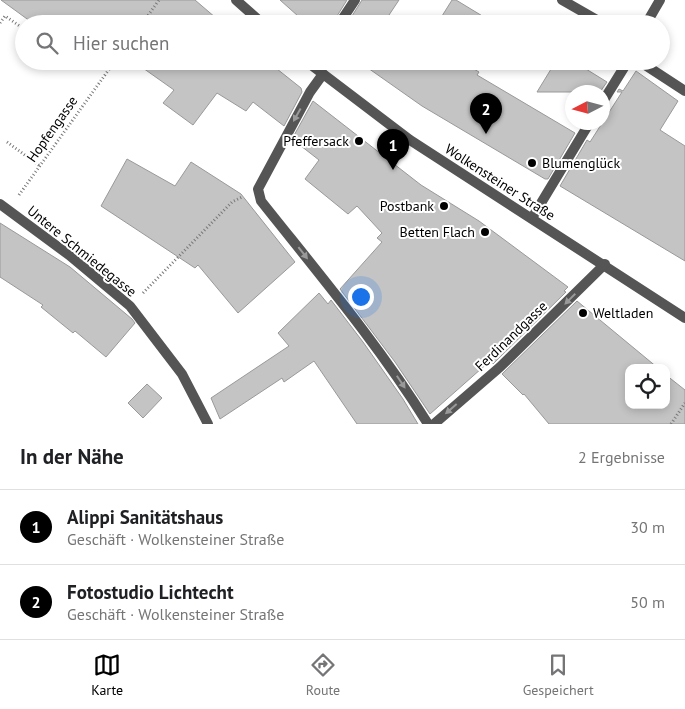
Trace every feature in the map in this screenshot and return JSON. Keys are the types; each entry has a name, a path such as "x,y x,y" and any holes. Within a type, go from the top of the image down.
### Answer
{"street":[{"path":"236,0 253,15"},
{"path":"345,15 355,0"},
{"path":"562,0 588,15"},
{"path":"651,15 660,0"},
{"name":"Wolkensteiner Straße","path":"318,70 410,140 605,264 685,318"},
{"path":"610,90 622,70"},
{"path":"653,70 685,91"},
{"path":"323,74 310,92 258,189 261,201 367,335 403,384 428,424"},
{"path":"532,218 585,130"},
{"name":"Untere Schmiedegasse","path":"3,206 69,254 130,306 182,374 208,424"},
{"name":"Ferdinandgasse","path":"434,424 500,367 605,264"}],"path":[{"path":"148,15 159,0"},
{"path":"0,23 5,16 15,23"},
{"name":"Hopfengasse","path":"3,206 40,166 109,70"},
{"path":"7,142 40,166"},
{"path":"130,306 232,202 258,189"},
{"path":"671,424 685,403"}],"building":[{"path":"1,0 195,0 212,15 22,15"},
{"path":"280,0 347,0 338,15 297,15"},
{"path":"362,0 399,0 389,15 353,15"},
{"path":"452,0 456,0 481,15 443,15"},
{"path":"146,70 278,70 301,88 302,92 284,126 253,102 246,111 217,93 193,125 163,103 174,90"},
{"path":"371,70 476,70 479,72 477,75 565,127 565,130 575,133 548,179 545,179 422,106"},
{"path":"550,70 588,70 607,82 605,85 565,85 565,92 537,92"},
{"path":"636,71 678,101 660,130 685,146 685,261 560,186 587,140 590,142 598,130 610,130 610,111 622,92 617,92 619,89 623,91"},
{"path":"313,101 421,185 479,221 568,287 564,291 566,292 493,364 490,361 430,414 395,362 340,289 382,242 377,238 382,233 357,206 348,214 305,179 319,160 292,139"},
{"path":"127,159 175,186 191,162 241,194 295,262 238,313 198,265 195,268 101,206"},
{"path":"0,223 70,267 132,319 135,323 106,357 75,331 73,333 41,307 43,305 0,277"},
{"path":"319,293 328,304 331,300 363,342 418,424 357,424 314,361 284,382 282,378 220,419 211,398 289,346 278,333"},
{"path":"577,301 653,364 625,364 625,409 670,409 670,378 685,390 685,424 549,424 524,394 502,374"},
{"path":"147,384 162,398 143,418 128,403"}],"place":[{"name":"Fotostudio Lichtecht","path":"486,134"},
{"name":"Pfeffersack","path":"359,141"},
{"name":"Blumenglück","path":"532,163"},
{"name":"Alippi Sanitätshaus","path":"393,170"},
{"name":"Postbank","path":"444,206"},
{"name":"Betten Flach","path":"485,232"},
{"name":"Weltladen","path":"583,313"}]}
